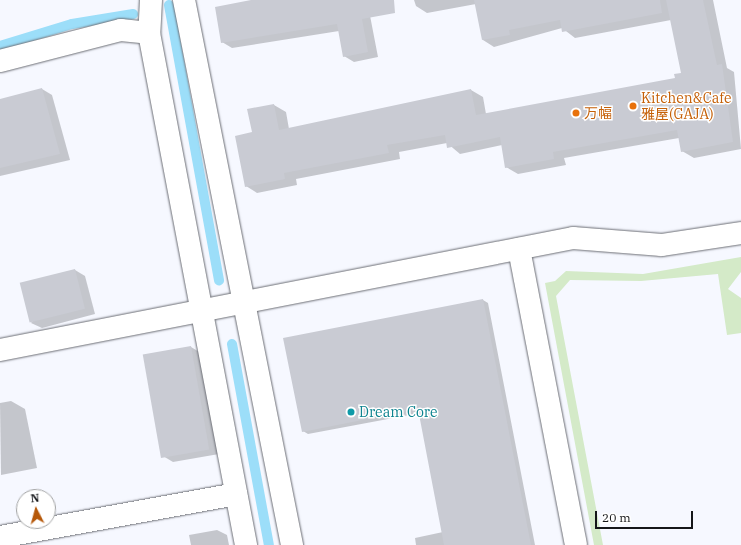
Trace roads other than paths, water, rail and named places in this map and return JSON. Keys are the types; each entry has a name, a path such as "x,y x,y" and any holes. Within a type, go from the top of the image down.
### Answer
{"street":[{"path":"151,0 149,33 246,545"},
{"path":"184,0 246,302 292,545"},
{"path":"0,61 98,34 121,30 149,33"},
{"path":"0,350 201,312 573,238 662,245 741,232"},
{"path":"519,249 576,545"},
{"path":"0,537 236,494"}],"waterway":[{"path":"169,5 219,280"},
{"path":"0,46 72,24 133,14"},
{"path":"232,344 269,545"}],"place":[{"name":"Kitchen&Cafe 雅屋(GAJA)","path":"633,106"},
{"name":"万幅","path":"576,113"},
{"name":"Dream Core","path":"351,412"}]}
